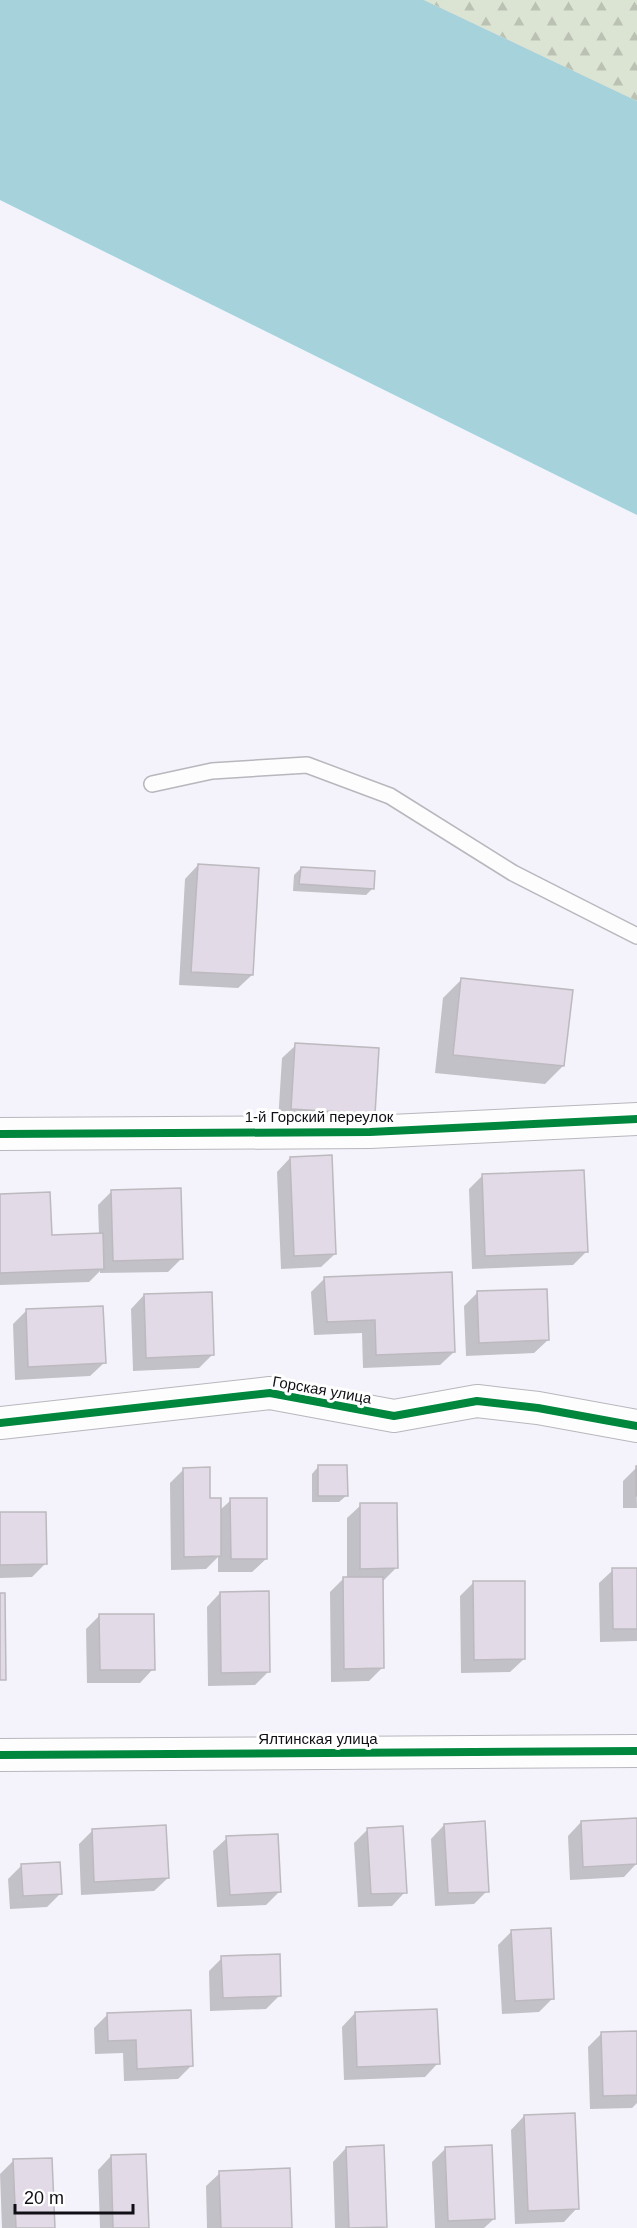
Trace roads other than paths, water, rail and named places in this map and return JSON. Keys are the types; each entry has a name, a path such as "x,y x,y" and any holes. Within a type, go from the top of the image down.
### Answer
{"street":[{"name":"1-й Горский переулок","path":"0,1134 370,1132 637,1119"},
{"name":"Горская улица","path":"0,1423 270,1393 394,1416 477,1401 538,1408 637,1426"},
{"name":"Ялтинская улица","path":"0,1755 637,1751"}],"lane":[{"path":"152,784 212,771 307,765 390,796 513,873 637,936"}],"water":[{"path":"0,0 424,0 637,101 637,515 0,200"}]}
